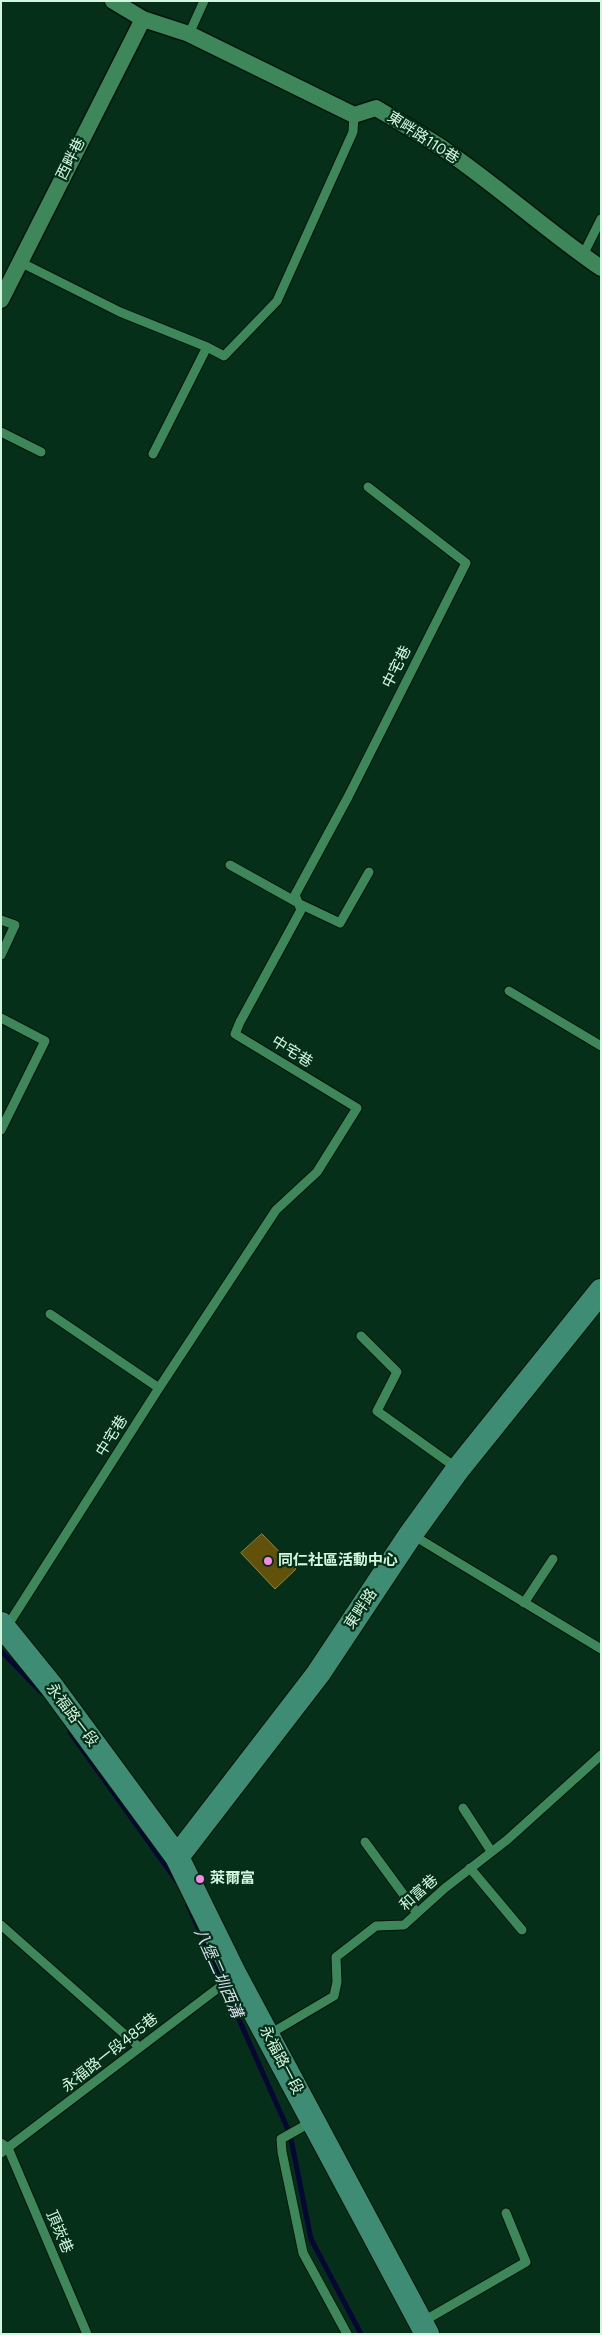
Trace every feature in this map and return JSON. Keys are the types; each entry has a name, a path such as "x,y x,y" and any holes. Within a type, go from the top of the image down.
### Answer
{"street":[{"path":"113,1 143,19 188,34 354,115"},
{"name":"西畔巷","path":"1,300 143,19"},
{"name":"東畔路110巷","path":"354,115 376,108 445,151 510,199 560,240 601,268"},
{"name":"東畔路","path":"177,1857 318,1674 458,1469 601,1291"},
{"name":"永福路一段","path":"4,1626 177,1857 232,1977 268,2035 424,2328"}],"lane":[{"path":"188,34 204,1"},
{"path":"20,262 120,312 224,356 277,300 353,132 354,115"},
{"path":"583,255 601,219"},
{"path":"153,454 206,347"},
{"path":"1,432 41,452"},
{"name":"中宅巷","path":"4,1626 276,1210 317,1172 357,1108 235,1034 301,910 295,894 348,797 466,562 368,487"},
{"path":"230,865 300,904 340,923 369,872"},
{"path":"1,920 15,925 1,955"},
{"path":"508,991 601,1046"},
{"path":"1,1018 45,1041 1,1130"},
{"path":"50,1314 159,1388"},
{"path":"361,1336 397,1372 377,1410 458,1469"},
{"path":"412,1534 601,1649"},
{"path":"524,1603 553,1559"},
{"name":"和富巷","path":"268,2035 334,1996 337,1982 336,1957 376,1926 404,1925 601,1755"},
{"path":"463,1808 491,1851"},
{"path":"365,1842 417,1914"},
{"path":"470,1868 522,1930"},
{"path":"1,1924 140,2047"},
{"name":"永福路一段485巷","path":"4,2148 232,1977"},
{"path":"314,2120 281,2139 282,2152 303,2253 347,2334"},
{"name":"頂崁巷","path":"4,2148 88,2334"},
{"path":"424,2328 526,2262 506,2213"}],"building":[{"name":"同仁社區活動中心","path":"262,1534 296,1569 275,1589 241,1553"}],"waterway":[{"name":"八堡二圳西溝","path":"1,1651 42,1693"},
{"name":"八堡二圳西溝","path":"70,1732 176,1880"},
{"name":"八堡二圳西溝","path":"188,1905 290,2134 311,2239 361,2334"}],"place":[{"name":"同仁社區活動中心","path":"268,1561"},
{"name":"萊爾富","path":"200,1879"}]}
